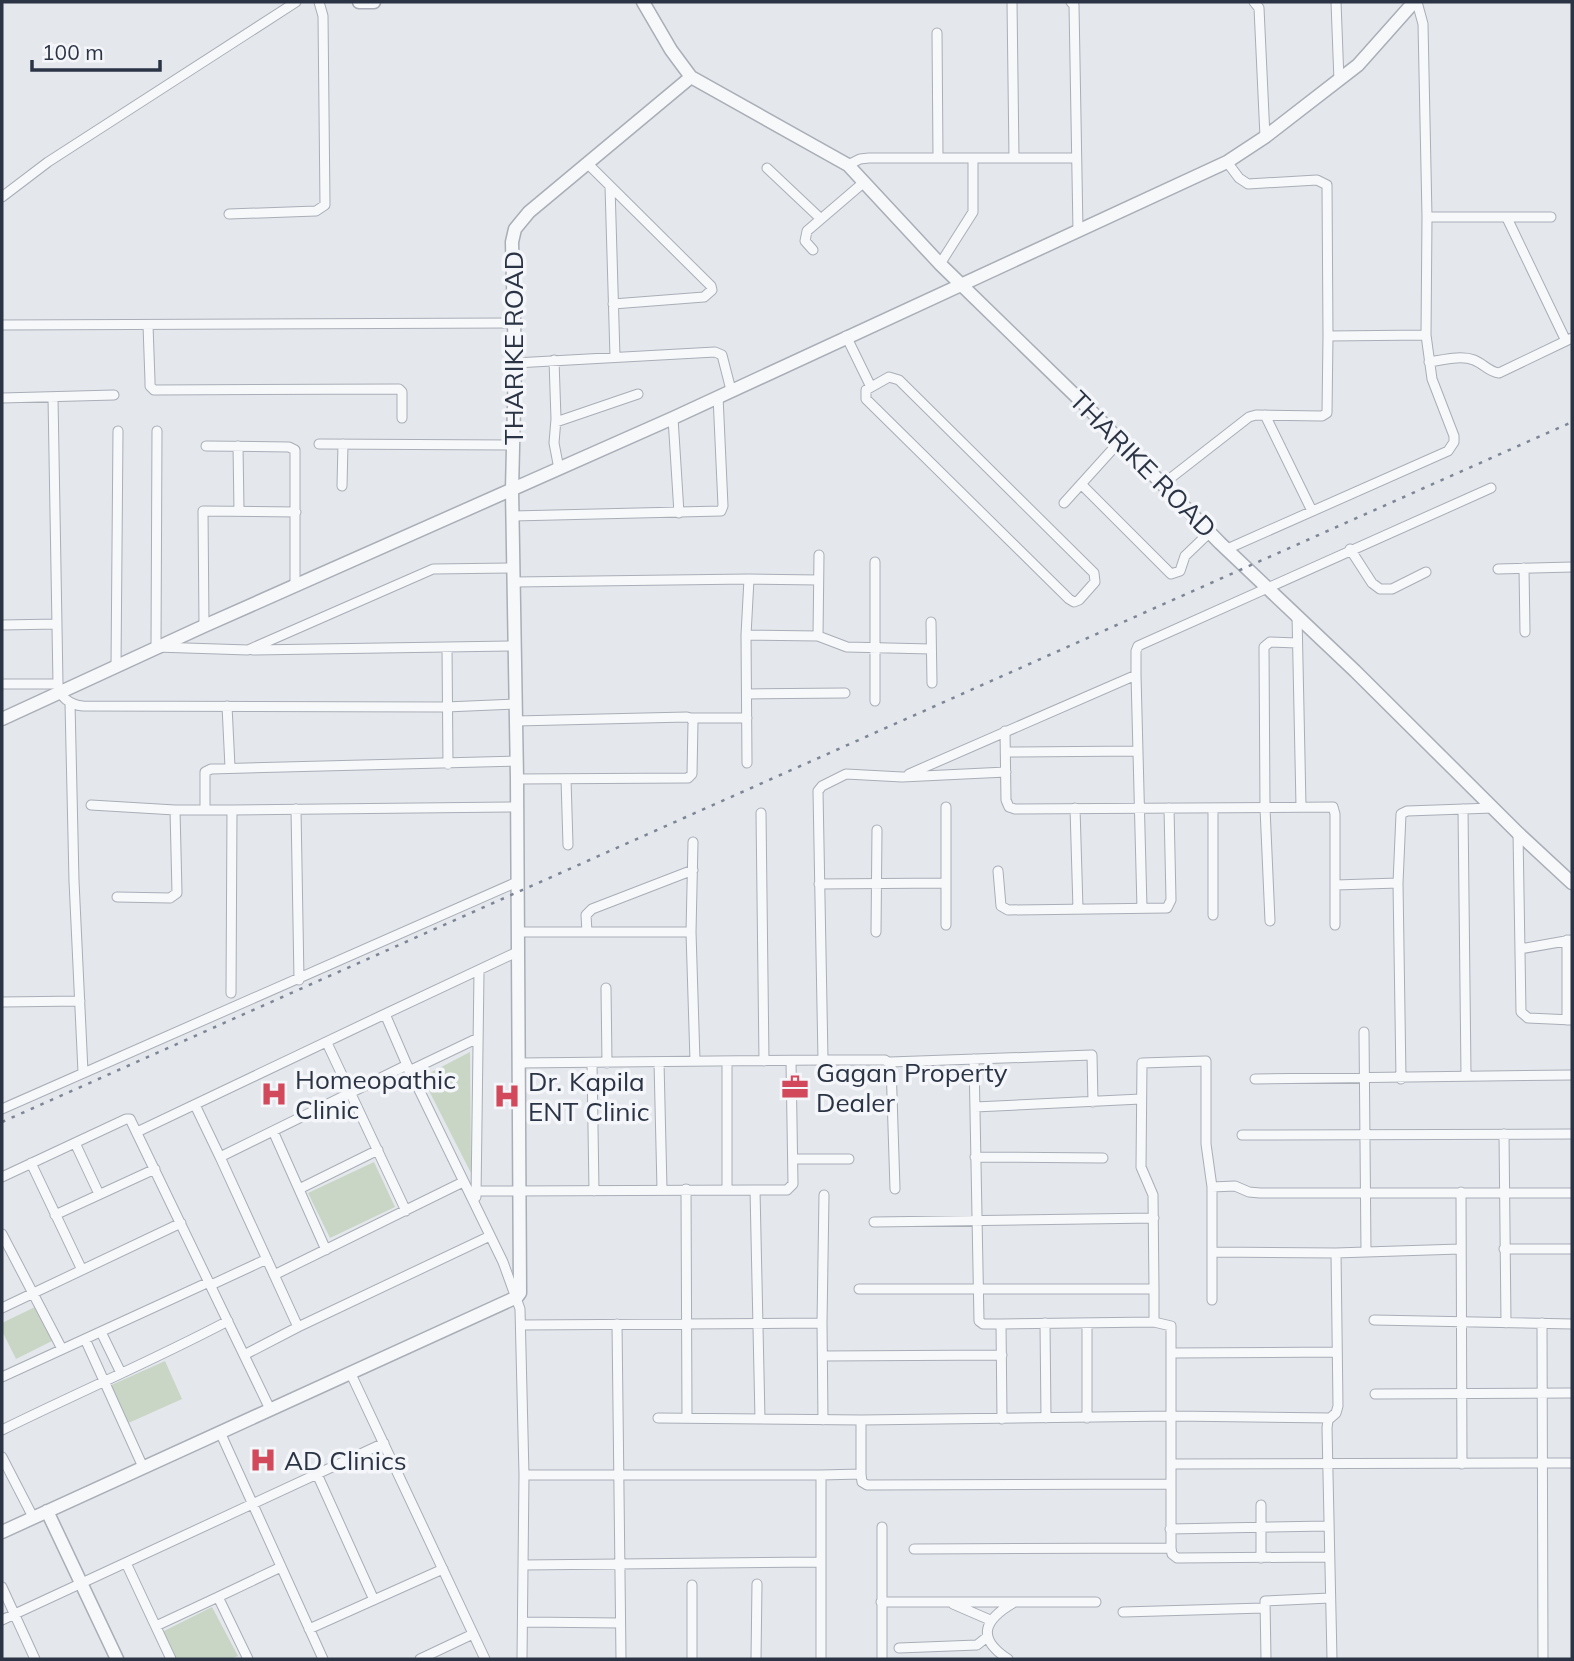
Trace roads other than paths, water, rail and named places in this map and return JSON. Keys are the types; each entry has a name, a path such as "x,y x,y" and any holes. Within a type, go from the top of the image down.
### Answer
{"street":[{"path":"2,197 48,162 296,2"},
{"path":"229,214 316,211 325,205 323,16 319,2"},
{"path":"359,2 374,2"},
{"name":"THARIKE ROAD","path":"643,2 671,50 691,77 848,165 940,264 1227,549 1518,833 1570,878"},
{"path":"1012,2 1014,158"},
{"path":"1071,2 1074,5 1078,231"},
{"path":"1255,2 1259,8 1265,137"},
{"path":"1336,2 1339,81"},
{"path":"2,719 58,688 116,666 673,418 1227,162 1265,137 1358,65 1415,2 1423,24 1427,217 1426,335 1436,394 1454,436 1452,447 1227,549"},
{"path":"937,33 938,158"},
{"name":"THARIKE ROAD","path":"517,1297 522,1288 512,490 515,363 512,242 514,229 529,212 691,77"},
{"path":"848,165 869,158 1075,158"},
{"path":"940,264 973,212 973,158"},
{"path":"1163,484 1244,419 1256,415 1322,416 1327,413 1326,185 1317,180 1248,184 1239,178 1227,162"},
{"path":"588,164 712,290 704,296 613,304"},
{"path":"767,168 821,219"},
{"path":"813,250 805,241 804,235 863,183"},
{"path":"610,186 615,357"},
{"path":"1427,217 1551,217"},
{"path":"1429,362 1473,359 1499,373 1569,340 1507,218"},
{"path":"2,325 513,323"},
{"path":"148,325 150,386 154,390 399,389 402,392 402,418"},
{"path":"1328,336 1426,335"},
{"path":"846,336 871,387"},
{"path":"515,363 718,352 724,360 731,390"},
{"path":"554,360 554,443 559,469"},
{"path":"889,377 899,380 1094,573 1095,582 1079,600 1069,600 866,399 865,392 871,387 889,377"},
{"path":"556,422 638,394"},
{"path":"2,398 114,395"},
{"path":"513,516 718,513 723,509 718,396"},
{"path":"53,397 58,688 70,703 74,881 83,1072"},
{"path":"1265,415 1312,510"},
{"path":"673,418 679,513"},
{"path":"116,666 118,431"},
{"path":"156,648 157,431"},
{"path":"1064,503 1120,441"},
{"path":"319,444 514,445"},
{"path":"342,486 343,444"},
{"path":"206,446 289,447 295,450 295,586"},
{"path":"238,446 239,510"},
{"path":"1081,484 1171,574 1180,571 1185,556 1210,532"},
{"path":"1142,908 1136,675 1138,646 1491,488"},
{"path":"204,626 201,513 206,510 296,512"},
{"path":"1350,549 1372,583 1380,589 1392,589 1426,572"},
{"path":"818,636 819,555"},
{"path":"875,562 875,701"},
{"path":"1498,569 1572,567"},
{"path":"248,650 433,569 514,568"},
{"path":"1524,568 1525,632"},
{"path":"747,763 746,635 749,579"},
{"path":"515,582 818,580"},
{"path":"1297,615 1301,806"},
{"path":"930,622 932,683"},
{"path":"2,625 57,624"},
{"path":"746,635 818,636 847,647 931,649"},
{"path":"1270,922 1265,808 1264,647 1270,642 1297,643"},
{"path":"156,648 248,650 515,646"},
{"path":"447,648 448,764"},
{"path":"902,777 1136,675"},
{"path":"2,684 58,688"},
{"path":"747,694 845,693"},
{"path":"70,703 83,706 446,707 515,704"},
{"path":"227,706 230,767"},
{"path":"517,779 690,777 693,771 691,718"},
{"path":"516,720 747,718"},
{"path":"1005,731 1006,800 1009,807 1332,806 1335,811 1335,925"},
{"path":"1006,752 1138,751"},
{"path":"205,810 205,772 211,769 516,761"},
{"path":"823,1060 820,788 846,775 902,777 1006,772"},
{"path":"566,779 568,845"},
{"path":"91,806 175,810 517,807"},
{"path":"946,807 946,925"},
{"path":"1075,808 1078,909"},
{"path":"998,871 1003,909 1167,908 1170,904 1169,808"},
{"path":"1213,808 1213,915"},
{"path":"1463,808 1466,1075"},
{"path":"1401,1079 1398,883 1401,814 1407,811 1493,808"},
{"path":"296,809 299,980"},
{"path":"117,897 170,898 177,893 175,810"},
{"path":"231,993 232,810"},
{"path":"761,813 764,1061"},
{"path":"876,932 877,830"},
{"path":"1518,833 1521,1012 1523,1016 1570,1020 1570,940 1520,949"},
{"path":"694,842 691,932 695,1061"},
{"path":"587,932 586,915 592,909 693,870"},
{"path":"2,1109 517,883"},
{"path":"820,884 946,883"},
{"path":"1336,885 1398,883"},
{"path":"517,932 691,932"},
{"path":"137,1132 517,952"},
{"path":"476,1209 479,972"},
{"path":"606,988 607,1063"},
{"path":"2,1002 80,1001"},
{"path":"385,1014 408,1068 503,1262 517,1297 521,1325 524,1475 522,1659"},
{"path":"1364,1032 1366,1252"},
{"path":"220,1157 352,1093 478,1038"},
{"path":"327,1043 406,1211"},
{"path":"519,1063 823,1060 890,1062 1092,1055 1093,1102"},
{"path":"974,1059 977,1290 980,1323 1154,1322 1171,1326 1172,1554 1177,1558 1328,1557"},
{"path":"727,1061 727,1189"},
{"path":"476,1191 790,1188 793,1184 791,1061"},
{"path":"1154,1322 1152,1191 1141,1167 1142,1063 1206,1061 1206,1144 1212,1187 1212,1300"},
{"path":"659,1062 662,1189"},
{"path":"890,1062 895,1189"},
{"path":"592,1063 594,1191"},
{"path":"1255,1079 1572,1075"},
{"path":"975,1107 1141,1099"},
{"path":"195,1105 298,1327"},
{"path":"2,1177 126,1118 133,1122 270,1409"},
{"path":"273,1131 326,1250"},
{"path":"1504,1134 1506,1323"},
{"path":"1242,1135 1364,1137 1572,1134"},
{"path":"75,1143 99,1194"},
{"path":"299,1189 378,1150"},
{"path":"975,1157 1103,1158"},
{"path":"793,1159 849,1159"},
{"path":"31,1163 82,1270"},
{"path":"55,1215 155,1169"},
{"path":"274,1275 463,1182"},
{"path":"1212,1187 1236,1186 1249,1192 1260,1193 1572,1193"},
{"path":"686,1189 687,1418"},
{"path":"755,1190 760,1419"},
{"path":"1461,1192 1462,1464"},
{"path":"823,1420 824,1195"},
{"path":"874,1222 1154,1218"},
{"path":"2,1308 181,1223"},
{"path":"2,1234 5,1247 62,1349"},
{"path":"244,1355 489,1236"},
{"path":"1212,1252 1336,1253 1460,1249"},
{"path":"1504,1249 1572,1249"},
{"path":"1332,1659 1327,1428 1330,1418 1338,1411 1336,1253"},
{"path":"2,1377 267,1259"},
{"path":"859,1289 1154,1289"},
{"path":"2,1532 517,1297"},
{"path":"2,1430 228,1321"},
{"path":"1374,1321 1572,1324"},
{"path":"521,1325 822,1323"},
{"path":"1045,1323 1046,1418"},
{"path":"1087,1323 1087,1418"},
{"path":"1542,1323 1543,1659"},
{"path":"617,1324 621,1659"},
{"path":"1001,1324 1002,1419"},
{"path":"101,1332 121,1373"},
{"path":"85,1339 143,1467"},
{"path":"1172,1353 1337,1352"},
{"path":"823,1356 1002,1354"},
{"path":"350,1372 485,1659"},
{"path":"1375,1394 1572,1393"},
{"path":"658,1418 1330,1418"},
{"path":"861,1420 861,1474 862,1482 867,1485 1171,1483"},
{"path":"220,1432 323,1659"},
{"path":"2,1620 383,1443"},
{"path":"2,1457 33,1517"},
{"path":"1172,1464 1572,1463"},
{"path":"317,1474 374,1600"},
{"path":"524,1475 861,1474"},
{"path":"821,1475 821,1659"},
{"path":"1261,1505 1261,1558"},
{"path":"47,1511 117,1659"},
{"path":"882,1527 882,1659"},
{"path":"1171,1529 1328,1527"},
{"path":"914,1549 1171,1548"},
{"path":"523,1564 820,1562"},
{"path":"126,1563 171,1659"},
{"path":"156,1626 281,1567"},
{"path":"309,1629 443,1569"},
{"path":"757,1584 757,1659"},
{"path":"692,1585 692,1659"},
{"path":"2,1587 35,1659"},
{"path":"218,1597 248,1659"},
{"path":"1266,1659 1265,1601 1330,1598"},
{"path":"881,1602 1096,1602"},
{"path":"950,1602 990,1620"},
{"path":"1008,1659 997,1652 987,1637 990,1620 1015,1602"},
{"path":"1123,1612 1264,1608"},
{"path":"524,1622 620,1623"},
{"path":"420,1659 472,1634"},
{"path":"899,1648 976,1645 987,1637"}],"railway":[{"path":"2,1122 1572,422"}],"place":[{"name":"Gagan Property Dealer","path":"795,1087"},
{"name":"Homeopathic Clinic","path":"274,1094"},
{"name":"Dr. Kapila ENT Clinic","path":"507,1096"},
{"name":"AD Clinics","path":"263,1460"}]}
